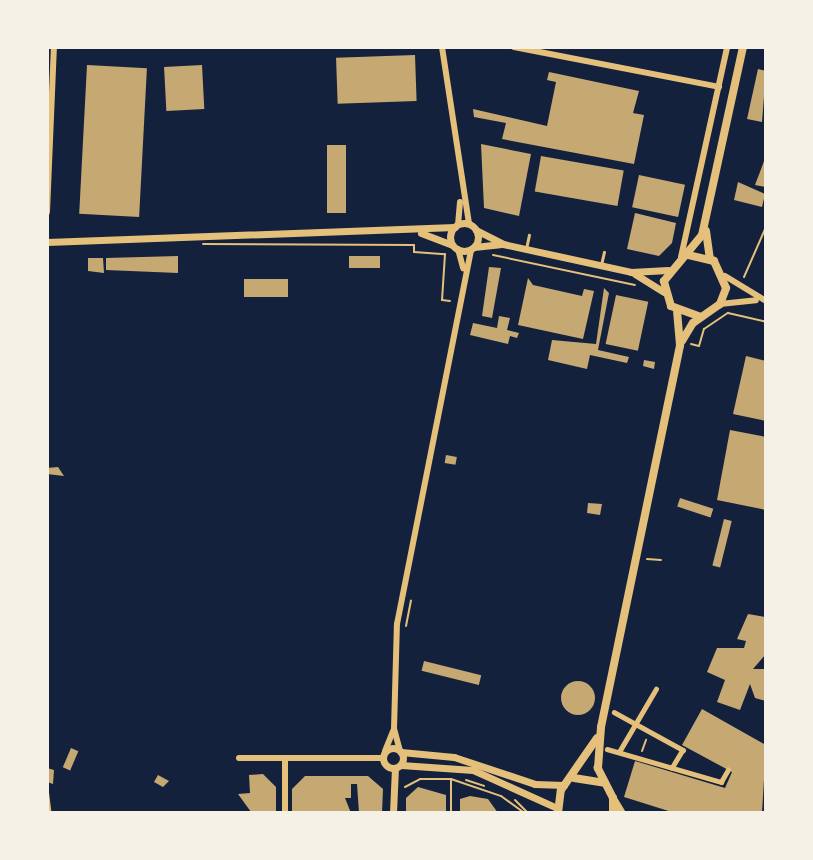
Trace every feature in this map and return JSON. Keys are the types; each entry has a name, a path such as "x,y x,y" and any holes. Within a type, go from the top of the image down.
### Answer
{"main road":[{"path":"681,343 701,317 720,304 724,276 710,258 706,221 743,47"},
{"path":"613,813 613,797 598,768 601,727 681,343 677,312 664,292 668,270 684,257 706,221"},
{"path":"684,257 710,258"},
{"path":"677,312 701,317"},
{"path":"558,810 564,785 572,779 601,727"},
{"path":"572,779 587,776 607,785"}],"street":[{"path":"47,47 55,47 47,212"},
{"path":"442,47 460,197 469,224 503,244 631,272 668,270"},
{"path":"514,47 719,87"},
{"path":"684,257 727,47"},
{"path":"460,197 455,247 464,273"},
{"path":"47,242 421,233 469,224"},
{"path":"393,813 393,787 401,751 394,729 397,624 464,273 476,230"},
{"path":"421,233 455,247 503,244"},
{"path":"631,272 664,292"},
{"path":"724,276 764,300"},
{"path":"720,304 764,300"},
{"path":"619,752 656,689"},
{"path":"614,712 683,750 672,768"},
{"path":"384,755 394,729"},
{"path":"607,749 721,782 728,770"},
{"path":"239,758 384,755 401,751 454,757 535,784 564,785"},
{"path":"384,755 398,767 428,764 494,777 558,810"},
{"path":"285,759 285,813"},
{"path":"613,797 622,813"}],"lane":[{"path":"526,249 529,235"},
{"path":"601,265 604,252"},
{"path":"47,788 50,813"}],"path":[{"path":"743,277 766,227"},
{"path":"202,237 203,249 414,245 414,252 444,254 442,300 459,303"},
{"path":"488,254 647,288"},
{"path":"681,343 699,346 704,329 728,313 766,322"},
{"path":"646,558 661,560"},
{"path":"405,634 414,587"},
{"path":"639,758 650,731"},
{"path":"428,764 429,771 509,794 526,813"},
{"path":"393,787 451,779 501,796 526,813"},
{"path":"451,779 451,813"}],"building":[{"path":"415,55 417,101 338,104 336,58"},
{"path":"87,65 147,68 139,217 79,214"},
{"path":"202,65 204,109 166,111 164,67"},
{"path":"758,69 766,71 762,122 747,119"},
{"path":"549,72 639,91 633,113 644,115 634,164 502,139 506,123 474,117 473,109 547,126 556,82 547,80"},
{"path":"481,144 531,154 519,216 484,208"},
{"path":"327,145 346,145 346,213 327,213"},
{"path":"541,156 624,171 617,206 535,191"},
{"path":"766,156 766,187 755,185"},
{"path":"639,175 685,185 678,217 632,207"},
{"path":"738,182 765,194 762,207 734,200"},
{"path":"635,213 676,223 672,243 659,256 627,249"},
{"path":"178,256 178,273 106,270 106,258"},
{"path":"349,256 380,256 380,268 349,268"},
{"path":"88,258 103,258 104,273 88,271"},
{"path":"489,267 501,268 492,318 482,316"},
{"path":"528,278 533,285 582,296 584,289 594,291 583,339 518,325"},
{"path":"244,279 288,279 288,297 244,297"},
{"path":"604,288 609,293 598,350 629,357 627,363 590,355 587,369 548,360 552,340 596,344"},
{"path":"616,295 648,302 638,351 606,344"},
{"path":"499,316 510,318 507,330 519,333 517,338 510,336 508,344 470,335 473,323 497,328"},
{"path":"746,356 766,361 766,421 733,414"},
{"path":"644,360 655,362 654,369 643,366"},
{"path":"730,430 766,437 766,510 717,500"},
{"path":"446,455 457,457 455,465 445,463"},
{"path":"58,467 64,476 47,474 47,468"},
{"path":"680,498 713,509 711,517 677,507"},
{"path":"588,503 602,504 600,515 587,513"},
{"path":"724,519 732,521 720,568 712,566"},
{"path":"748,614 765,617 766,654 753,669 766,669 766,701 755,698 750,684 740,710 717,702 725,680 707,672 717,648 744,648 746,641 737,639"},
{"path":"424,661 481,675 479,685 422,671"},
{"path":"578,681 590,686 595,698 590,710 578,715 566,710 561,698 566,686"},
{"path":"702,709 766,745 762,813 675,813 624,797 635,761 725,788 732,772 682,745"},
{"path":"71,748 78,751 70,770 63,767"},
{"path":"47,768 54,770 53,784 47,782"},
{"path":"263,774 276,787 276,811 251,812 238,794 250,793 249,775"},
{"path":"158,775 169,781 163,787 154,782"},
{"path":"305,776 368,776 383,789 382,813 359,813 357,784 351,784 351,798 345,798 351,813 292,813 292,789"},
{"path":"418,787 446,795 446,813 406,813 406,798"},
{"path":"470,796 488,799 498,813 460,813 460,799"}]}
